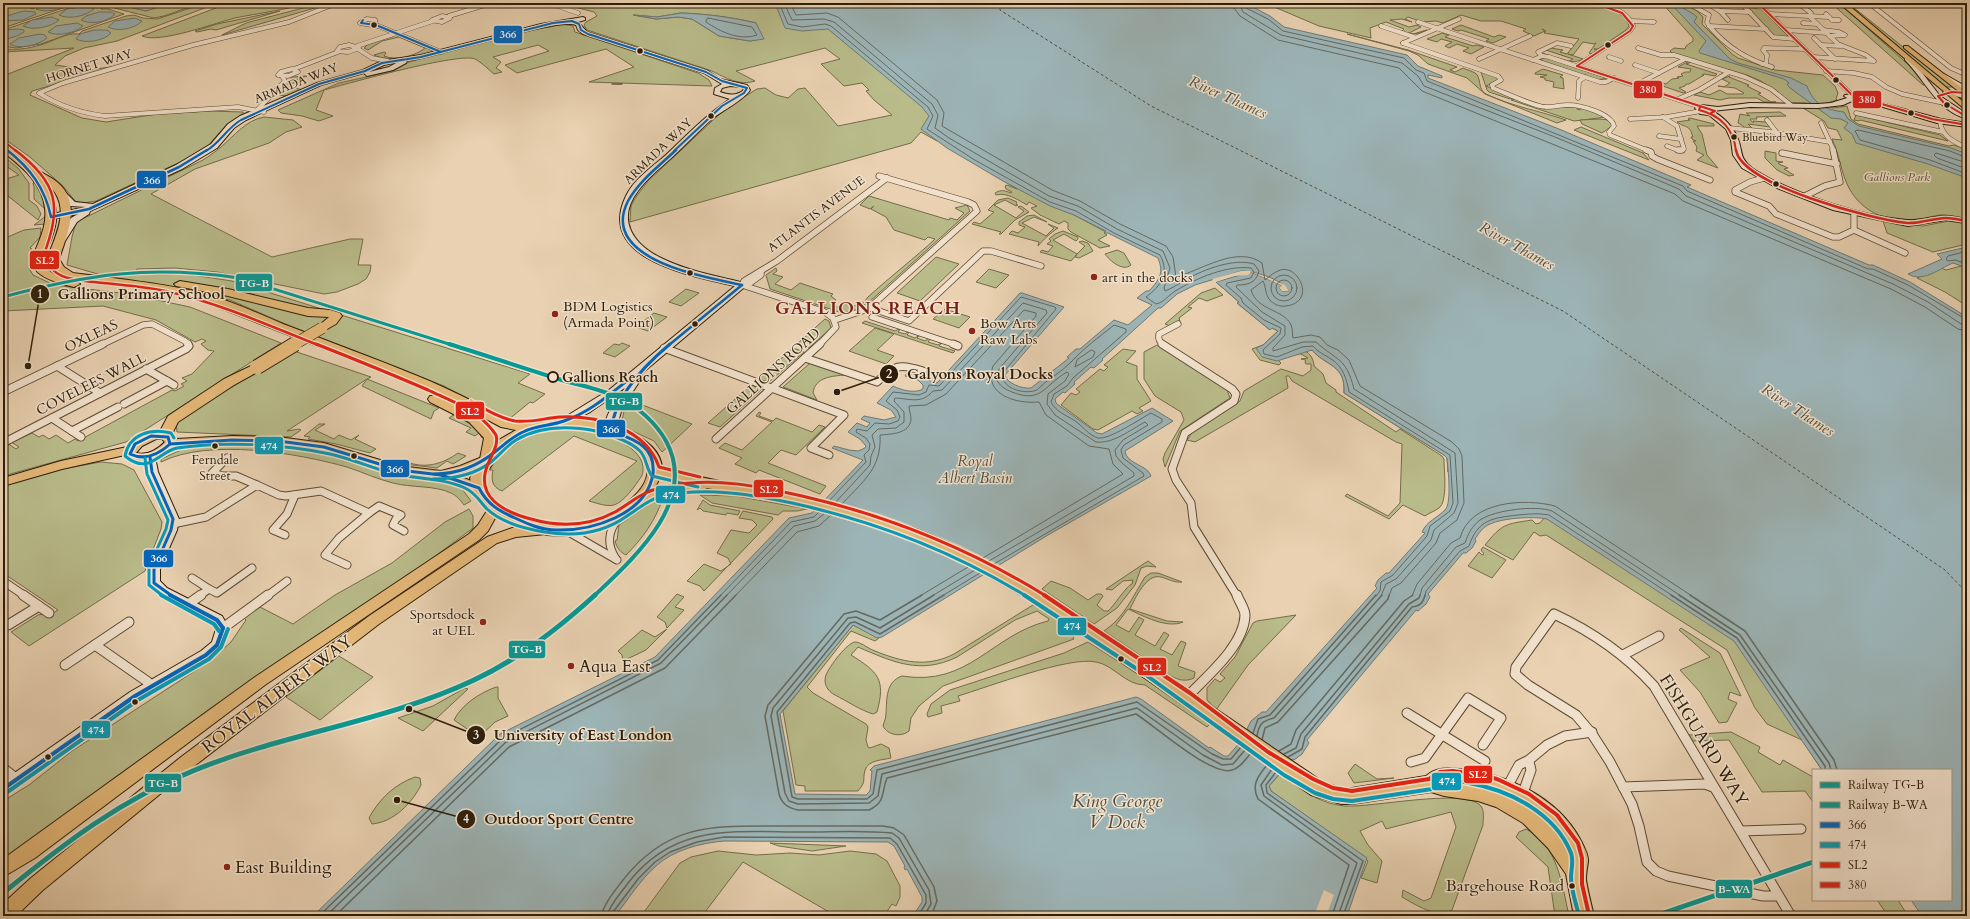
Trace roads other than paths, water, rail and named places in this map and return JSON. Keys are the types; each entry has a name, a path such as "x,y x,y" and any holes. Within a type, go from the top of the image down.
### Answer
{"highway":[{"path":"3,147 34,173 50,182 62,195 67,214 61,240 53,259 60,271 70,276 84,279 184,292 220,302 417,381 458,399 506,424 524,427 562,422 593,424 611,430 644,447 652,456 654,471 652,483 640,499 622,514 597,525 559,530 531,525 494,509 482,497 477,478 487,459 491,438 485,428 466,415 421,393 214,309 165,296 76,285 59,281 45,273 39,264 54,238 54,220 46,192 34,173"},
{"path":"116,282 181,284 246,295 307,312 332,314 336,317 322,328 230,382 173,419 168,440"},
{"path":"487,459 511,438 542,425"},
{"path":"654,471 690,480 783,496 855,514 919,536 960,554 1041,598 1187,697 1301,779 1318,789 1346,796 1431,784 1441,788 1470,790 1512,798 1548,833 1557,844 1564,859 1576,871 1584,916"},
{"path":"640,499 656,493 683,488 734,488"}],"main road":[{"path":"1842,3 1967,109"},
{"path":"1851,3 1932,68 1966,93"},
{"path":"3,482 61,465 131,450 143,439 153,436 168,440 278,441 324,447 399,470 441,475 479,488"},
{"path":"131,450 130,454 137,458 150,457 163,451 168,440"},
{"path":"441,475 464,469 487,459"},
{"name":"ROYAL ALBERT WAY","path":"3,869 29,852 253,685 335,628 474,537 483,528 494,509"},
{"name":"ROYAL ALBERT WAY","path":"4,916 24,895 254,710 374,620 458,561 502,536 521,531 559,530"},
{"path":"3,901 4,916"}],"street":[{"name":"HORNET WAY","path":"260,111 238,108 190,109 105,116 83,113 50,100 39,93 62,83 192,45 289,22 337,3"},
{"path":"549,3 568,17"},
{"path":"1595,3 1620,12 1632,21 1654,22"},
{"path":"1688,3 1709,15 1707,22 1709,26 1737,54 1772,67"},
{"path":"1720,3 1710,4 1720,11 1728,20"},
{"path":"1793,3 1802,6 1811,13 1810,16 1817,24 1841,46"},
{"path":"1802,6 1811,3"},
{"path":"1869,3 1951,68 1967,75"},
{"path":"348,52 357,47 396,33 433,21 447,20 450,18 449,16 488,4"},
{"path":"1742,4 1775,37 1794,39"},
{"path":"1742,4 1760,6 1786,30 1852,97 1940,122 1965,125"},
{"path":"1710,12 1750,12"},
{"name":"ARMADA WAY","path":"67,214 89,209 197,158 214,146 231,129 260,111 319,84 375,67 441,52 553,23 578,13 586,15 581,22 580,29 585,33 706,72 718,84 716,93 726,97 722,106"},
{"path":"1769,14 1830,16 1832,20 1839,20"},
{"name":"ARMADA WAY","path":"568,17 581,22"},
{"path":"1459,19 1403,43 1501,78 1500,81 1492,84 1493,88 1541,107 1562,105 1577,106 1599,112 1613,122 1614,126 1609,132 1610,135 1651,152 1652,156 1657,159 1710,180"},
{"path":"1577,66 1598,54 1630,32 1633,26 1632,21"},
{"path":"1418,22 1585,77 1603,82 1614,78"},
{"path":"1803,23 1817,24"},
{"path":"378,26 441,52"},
{"path":"1381,26 1414,37"},
{"path":"1709,26 1766,29"},
{"path":"1786,30 1827,33"},
{"path":"1479,59 1530,36"},
{"path":"1814,38 1836,59"},
{"path":"1571,46 1557,43 1538,52 1542,56 1636,85 1678,99 1701,109 1712,111 1748,105 1830,105 1841,103 1852,97"},
{"path":"1812,57 1874,61 1867,55 1841,46 1821,45"},
{"path":"338,52 338,48 343,46 357,47 361,52 378,60 393,63"},
{"path":"1638,48 1659,55 1672,55 1729,72 1764,86 1791,105"},
{"path":"1762,64 1766,64 1767,55 1763,50 1764,48 1804,49"},
{"path":"260,111 285,81 282,76 296,74 298,72 294,70 317,59 338,52 348,52 373,62 375,67"},
{"path":"1598,54 1622,61"},
{"path":"1533,60 1542,56"},
{"path":"1907,58 1942,101 1967,117"},
{"path":"1636,85 1685,59"},
{"name":"ARMADA WAY","path":"260,111 330,84 388,70 393,63"},
{"path":"1635,65 1659,73"},
{"name":"ARMADA WAY","path":"375,67 380,70 388,70"},
{"path":"1826,71 1854,73 1872,77 1891,90 1914,97 1942,101"},
{"path":"1678,99 1699,90 1729,72"},
{"path":"1578,98 1579,81 1585,77"},
{"path":"718,84 740,84 747,88 746,92 739,96 726,97"},
{"path":"1942,101 1939,95 1946,92 1966,93"},
{"name":"ARMADA WAY","path":"739,96 722,106 644,179 631,194 625,206 623,219 626,234 650,257 674,268 742,285"},
{"path":"1630,119 1663,117 1701,109"},
{"path":"1712,111 1729,128 1735,140 1739,159 1749,169 1764,178 1805,196 1854,213 1908,223 1946,218 1967,221"},
{"path":"1856,113 1882,117 1943,132"},
{"path":"1663,117 1677,126 1684,149 1680,151 1667,146"},
{"path":"1767,120 1777,133"},
{"path":"1940,122 1943,132 1952,141 1967,148"},
{"path":"1805,196 1825,186 1840,182 1835,154 1830,142 1822,125 1815,126"},
{"path":"1729,128 1777,133 1830,142"},
{"path":"1659,136 1681,139"},
{"path":"1782,153 1797,158 1836,164"},
{"path":"835,320 860,313 870,308 977,210 974,205 968,202 879,176"},
{"name":"ATLANTIS AVENUE","path":"562,422 597,404 641,370 664,348 742,285 750,283 761,275 761,271 887,178"},
{"path":"1764,178 1750,182 1735,190 1736,192 1769,206 1776,214 1829,237 1839,237 1854,230 1905,253"},
{"path":"62,195 71,203 77,205 96,203 113,198"},
{"path":"61,240 74,220 113,198"},
{"name":"ARMADA WAY","path":"54,220 96,203"},
{"path":"1854,213 1854,230"},
{"path":"870,308 909,321 983,251 991,251 1041,266"},
{"name":"GALLIONS ROAD","path":"716,439 805,358 835,329 836,325 835,320 825,312 742,285"},
{"path":"872,317 958,346"},
{"name":"OXLEAS","path":"3,392 138,326 148,324 185,341 188,346"},
{"path":"1178,324 1159,334 1158,338 1160,343 1232,389 1236,394 1234,401 1185,433 1172,469 1176,480 1191,503 1194,527 1235,590 1245,614 1241,634 1234,646 1187,697"},
{"name":"COVELEES WALL","path":"3,442 186,349 188,346"},
{"path":"664,348 844,415 811,448 829,455"},
{"path":"805,358 877,382 893,367 900,364 923,371"},
{"path":"57,366 100,393"},
{"path":"146,369 174,385"},
{"name":"ATLANTIS AVENUE","path":"611,430 612,418 615,411 641,370"},
{"path":"72,431 166,381"},
{"path":"52,418 81,437"},
{"path":"150,457 152,472 171,514 173,524 154,569 154,583 163,591 217,620 223,628"},
{"path":"226,458 212,473 223,476 236,476 279,495 295,495 321,491 369,513"},
{"path":"173,524 206,517 257,485"},
{"path":"285,536 273,530 284,521 288,515 295,495"},
{"path":"347,565 325,555 339,538 379,506 400,515 396,519 394,525 404,531"},
{"path":"559,530 588,542 603,554 617,560 610,549 609,531 622,514"},
{"path":"192,578 216,594 252,568"},
{"path":"3,581 49,613"},
{"path":"3,789 151,686 206,655 217,645 223,628 231,624 287,581"},
{"path":"187,605 209,589"},
{"path":"8,625 38,606"},
{"name":"FISHGUARD WAY","path":"1779,896 1763,896 1655,872 1648,862 1636,813 1592,732 1580,718 1562,703 1514,675 1516,667 1552,612 1592,634 1623,655 1642,672 1654,686 1791,916"},
{"path":"65,665 129,622"},
{"path":"1623,655 1659,636"},
{"path":"95,645 148,682 151,686"},
{"path":"1411,762 1425,758 1468,698 1501,718 1483,745"},
{"path":"1408,713 1484,761"},
{"path":"1512,798 1519,765 1529,762 1541,749 1560,737 1592,732"},
{"path":"1512,798 1531,770 1529,762"},
{"path":"3,768 17,779"},
{"path":"1622,787 1705,784 1713,787"},
{"path":"1741,831 1801,829"}],"water":[{"path":"45,3 71,3 54,10 44,11 36,9"},
{"path":"112,3 170,3 146,11"},
{"path":"775,3 1245,3 1270,16 1284,27 1407,55 1418,66 1442,76 1442,78 1428,75 1428,78 1559,129 1691,185 1687,187 1869,265 1873,265 1910,282 1967,317 1967,916 1922,916 1912,901 1952,901 1952,769 1821,769 1734,641 1547,519 1518,518 1495,522 1483,528 1475,539 1476,541 1472,548 1466,553 1463,553 1428,594 1430,597 1426,604 1418,611 1416,610 1307,740 1309,743 1302,754 1294,760 1292,759 1269,786 1271,791 1367,858 1347,916 913,916 922,902 922,897 907,869 905,870 905,866 894,846 888,842 724,841 688,848 663,860 645,877 615,916 313,916 500,734 655,657 789,518 812,513 863,460 832,448 834,446 858,451 865,448 866,446 860,439 848,432 857,423 867,427 870,423 861,419 864,416 884,420 896,417 891,410 877,403 893,386 912,391 923,389 923,385 918,380 905,376 907,373 937,383 1020,293 1022,293 1064,307 1005,375 1009,381 1016,385 1024,388 1031,388 1069,358 1067,357 1076,349 1080,349 1114,320 1128,325 1152,305 1137,298 1146,291 1149,291 1160,276 1161,268 1158,258 1108,233 1104,233 1106,231 1074,215 1050,206 1003,181 947,148 921,129 929,116 922,107 828,29 802,31 785,28","holes":["1241,271 1251,272 1216,282 1239,302 1237,303 1270,330 1272,328 1278,331 1263,345 1256,348 1262,357 1277,361 1312,350 1334,367 1342,376 1344,393 1444,455 1447,458 1449,486 1448,500 1445,510 1429,522 1422,532 1425,533 1389,573 1386,573 1378,580 1375,586 1377,588 1266,712 1262,712 1251,721 1247,729 1250,731 1228,756 1224,756 1210,747 1209,748 1141,699 1136,697 874,766 870,770 872,771 870,791 866,795 795,794 780,714 853,625 877,638 882,637 1048,535 1151,476 1146,469 1129,459 1125,451 1173,421 1152,408 1102,434 1097,433 1061,407 1056,403 1055,399 1063,392 1065,393 1075,384 1074,382 1091,367 1094,368 1158,308 1161,308 1177,294 1195,285","1251,272 1268,276 1280,283 1289,291 1282,291 1279,287 1283,286"]},
{"path":"1670,3 1675,3 1697,17 1694,22 1730,59 1738,63 1791,78 1807,86 1813,98 1817,102 1826,108 1844,112 1848,119 1859,126 1951,148 1967,154 1967,178 1928,164 1856,143 1852,134 1844,128 1848,123 1841,119 1831,118 1790,88 1787,84 1789,83 1784,79 1700,53 1699,51 1706,41"},
{"path":"87,6 94,9 87,14 72,17 59,15 67,9"},
{"path":"24,11 35,12 36,14 23,20 3,21 3,17"},
{"path":"99,12 111,12 115,14 104,21 99,22 85,22 81,20 86,16"},
{"path":"681,13 718,16 756,23 764,39 750,41 719,36 692,19 678,17 656,19 633,15 657,17"},
{"path":"52,17 59,20 42,28 23,26 32,20"},
{"path":"135,18 142,21 131,28 112,29 108,27 115,21"},
{"path":"77,23 83,26 76,31 61,34 48,32 56,26"},
{"path":"3,30 24,30 24,32 17,36 3,40"},
{"path":"94,30 107,30 111,33 104,38 94,41 80,41 76,39 80,34"},
{"path":"40,34 45,35 47,38 34,45 18,47 10,44 19,38"},
{"path":"1967,247 1967,268 1953,263 1925,276 1919,277 1908,274 1942,259 1937,254"}],"tram line":[{"path":"612,84 622,84"}],"rail line":[{"name":"TG-B","path":"3,297 63,282 120,273 178,271 208,273 239,278 619,398 644,414 663,435 669,447 675,474 669,503 656,529 639,552 619,573 577,611 528,649 474,680 436,696 396,710 236,755 196,769 158,785 117,808 78,834 3,893"},
{"name":"B-WA","path":"1655,916 1812,862"}],"place":[{"name":"Bluebird Way","path":"1734,137"},
{"name":"art in the docks","path":"1094,277"},
{"name":"BDM Logistics (Armada Point)","path":"555,314"},
{"name":"Bow Arts Raw Labs","path":"972,331"},
{"name":"Gallions Primary School","path":"28,366"},
{"name":"Gallions Reach","path":"553,377"},
{"name":"Galyons Royal Docks","path":"837,392"},
{"name":"Ferndale Street","path":"215,446"},
{"name":"Sportsdock at UEL","path":"483,622"},
{"name":"Aqua East","path":"571,666"},
{"name":"University of East London","path":"409,709"},
{"name":"Outdoor Sport Centre","path":"397,800"},
{"name":"East Building","path":"227,867"},
{"name":"Bargehouse Road","path":"1572,886"}],"district":[{"name":"GALLIONS REACH","path":"868,308"}],"water label":[{"name":"River Thames","path":"1228,97"},
{"name":"River Thames","path":"1517,246"},
{"name":"River Thames","path":"1798,410"},
{"name":"Royal Albert Basin","path":"975,470"},
{"name":"King George V Dock","path":"1117,811"}],"park label":[{"name":"Gallions Park","path":"1897,177"}]}
